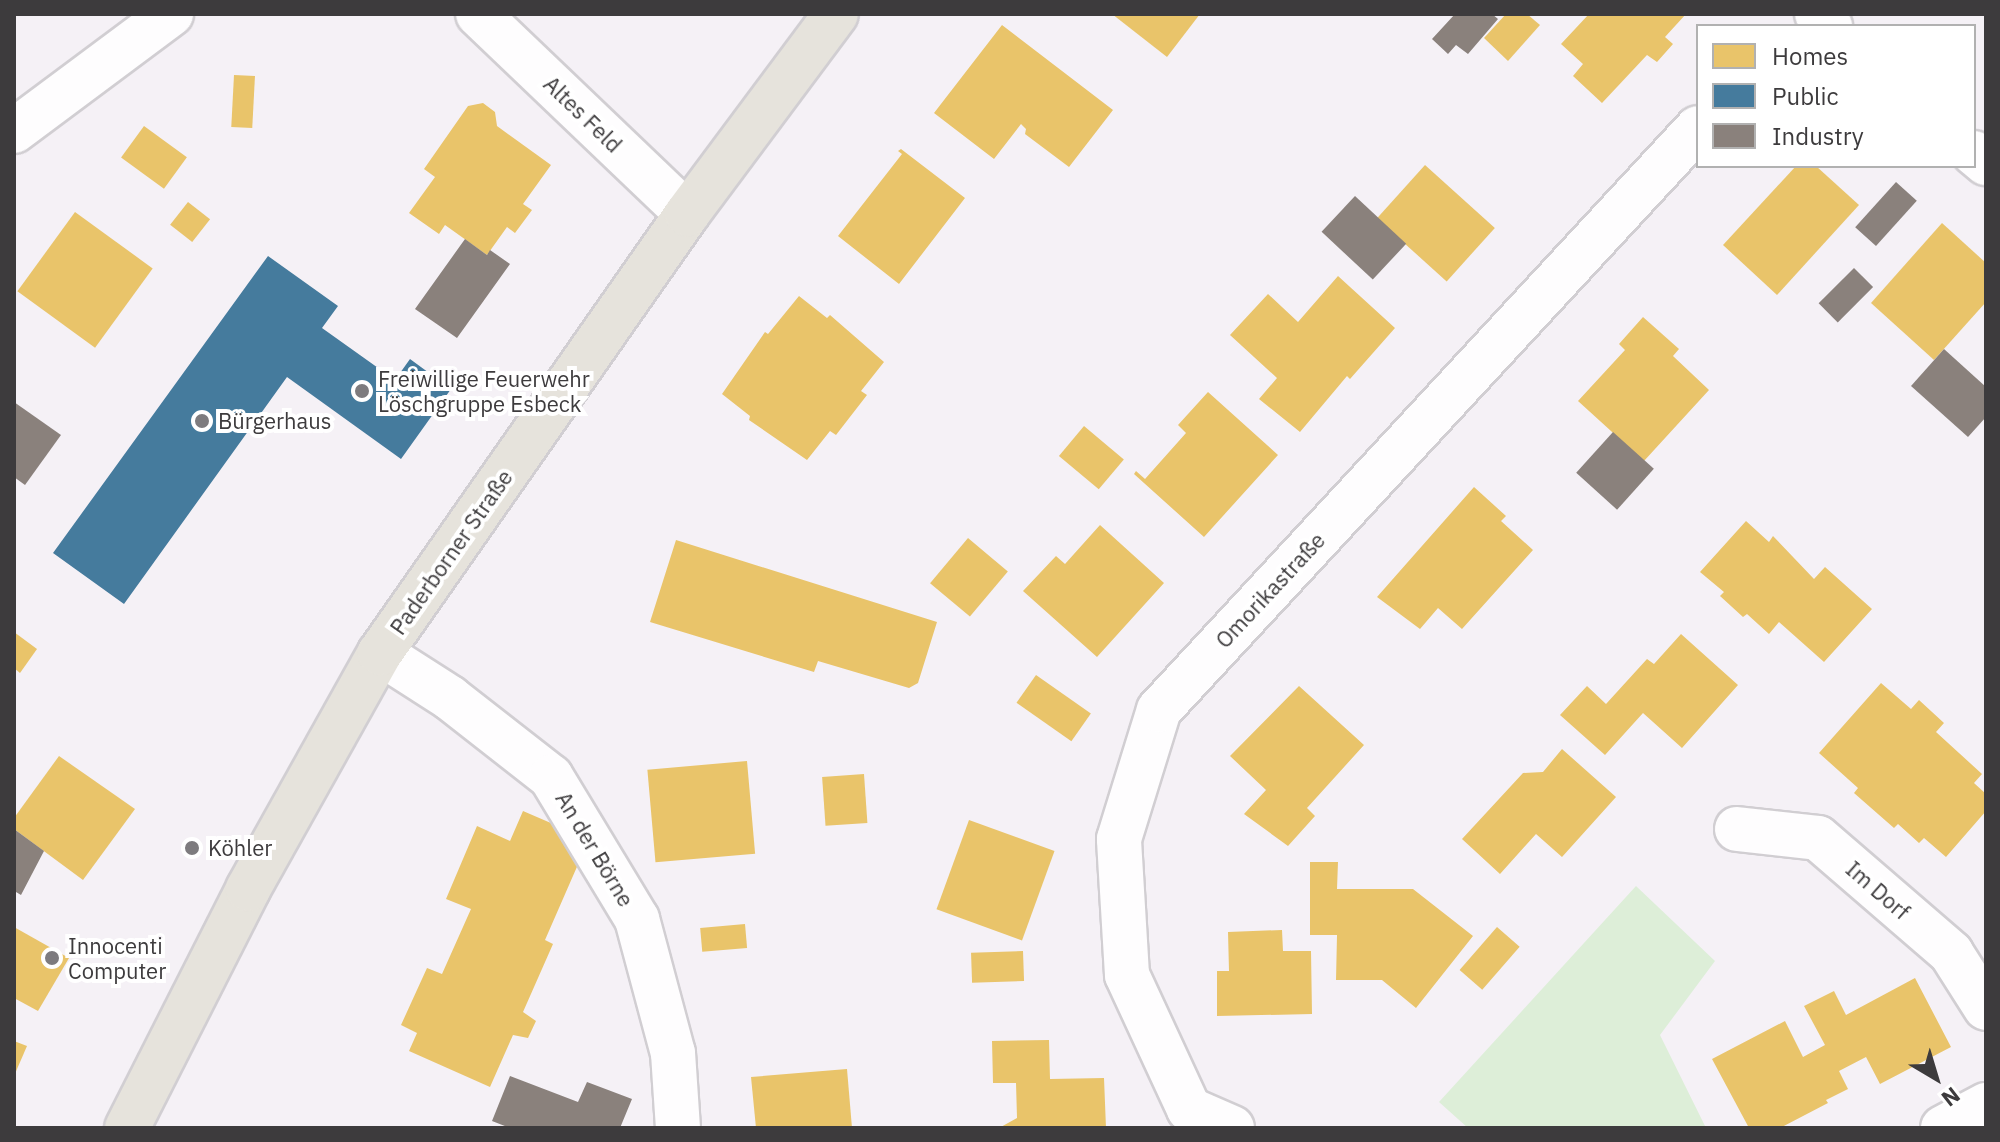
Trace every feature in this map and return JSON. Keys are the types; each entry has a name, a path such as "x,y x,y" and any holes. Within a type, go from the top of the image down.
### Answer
{"main road":[{"name":"Paderborner Straße","path":"127,1128 248,889 380,653 687,214 836,14"}],"street":[{"path":"14,131 171,14"},
{"name":"Altes Feld","path":"478,14 687,214"},
{"name":"Omorikastraße","path":"1232,1128 1189,1109 1127,975 1119,839 1159,710 1696,130"},
{"name":"An der Börne","path":"380,653 450,698 551,777 637,919 673,1053 678,1128"},
{"name":"Im Dorf","path":"1737,829 1818,838 1951,953 1986,1008"},
{"path":"1943,1128 1986,1105"}],"green space":[{"path":"1636,886 1715,961 1660,1035 1706,1128 1468,1128 1439,1102"}],"building: Homes":[{"path":"1112,14 1200,14 1167,57"},
{"path":"1506,14 1527,14 1540,25 1508,61 1484,38"},
{"path":"1589,14 1686,14 1665,37 1673,44 1657,62 1647,55 1602,103 1573,76 1583,64 1561,44"},
{"path":"1002,25 1113,110 1069,167 1025,134 1026,129 1021,124 994,159 934,113"},
{"path":"234,75 255,76 252,128 231,127"},
{"path":"483,103 495,112 497,126 551,165 523,204 532,210 515,233 507,227 487,255 445,225 439,234 409,213 435,177 424,169 468,106"},
{"path":"144,126 187,157 164,189 121,158"},
{"path":"901,149 965,198 899,284 838,236 902,154 898,151"},
{"path":"1425,165 1495,228 1447,281 1377,219"},
{"path":"1794,168 1818,168 1859,205 1777,295 1723,245"},
{"path":"188,202 210,219 192,242 170,225"},
{"path":"75,212 153,268 95,348 17,291"},
{"path":"1942,223 1986,263 1986,302 1934,360 1871,303"},
{"path":"1338,276 1395,328 1350,379 1347,376 1300,432 1259,399 1277,378 1230,335 1268,294 1298,322"},
{"path":"799,296 827,318 830,315 884,362 861,391 867,395 836,435 830,431 807,460 749,420 750,416 722,394 765,332 768,334"},
{"path":"1643,317 1679,349 1673,356 1709,390 1644,461 1578,401 1625,350 1619,344"},
{"path":"1208,392 1278,455 1204,537 1134,474 1136,471 1145,479 1186,433 1178,425"},
{"path":"1084,426 1124,459 1099,489 1059,456"},
{"path":"1474,487 1506,516 1501,521 1533,550 1462,629 1438,608 1420,629 1377,597"},
{"path":"1746,521 1769,542 1773,536 1814,579 1825,567 1872,609 1824,662 1779,622 1769,634 1747,614 1743,617 1720,596 1724,592 1700,572"},
{"path":"1100,525 1164,583 1097,657 1023,591 1056,556 1065,564"},
{"path":"968,538 1008,571 970,617 930,583"},
{"path":"676,540 937,622 918,683 909,688 818,661 814,672 650,622"},
{"path":"14,632 37,649 20,673 14,668"},
{"path":"1681,634 1738,685 1682,748 1643,713 1605,755 1560,715 1587,686 1606,704 1647,659 1654,664"},
{"path":"1036,675 1091,713 1071,741 1016,703"},
{"path":"1881,683 1911,709 1919,700 1944,723 1936,732 1982,774 1974,783 1986,794 1986,811 1946,857 1924,838 1919,843 1898,824 1894,828 1854,793 1858,788 1819,753"},
{"path":"1299,686 1364,745 1307,808 1315,816 1288,846 1244,814 1266,790 1230,756"},
{"path":"1562,749 1616,797 1562,857 1536,834 1500,874 1462,839 1523,773 1543,772"},
{"path":"59,756 135,809 83,880 14,829 14,818"},
{"path":"747,761 755,854 655,862 647,770"},
{"path":"864,774 867,823 826,826 822,777"},
{"path":"523,811 574,833 583,853 545,940 553,944 523,1012 536,1021 528,1038 513,1035 490,1087 409,1051 417,1033 401,1025 427,968 442,974 471,909 446,899 477,826 510,841"},
{"path":"969,820 1055,851 1022,940 937,909"},
{"path":"1310,862 1338,862 1337,889 1413,889 1473,936 1416,1008 1382,980 1336,980 1337,935 1310,935"},
{"path":"745,924 747,948 702,952 700,928"},
{"path":"14,927 69,958 38,1011 14,998"},
{"path":"1497,927 1520,947 1482,990 1460,970"},
{"path":"1282,930 1283,951 1311,951 1312,1014 1217,1016 1217,971 1229,971 1228,932"},
{"path":"1023,951 1024,981 972,983 971,953"},
{"path":"1915,978 1951,1047 1880,1084 1866,1057 1839,1071 1848,1089 1826,1100 1828,1103 1780,1128 1749,1128 1712,1059 1785,1021 1803,1057 1825,1045 1804,1006 1834,991 1846,1015"},
{"path":"1049,1040 1050,1079 1104,1078 1106,1128 999,1128 1017,1118 1016,1083 993,1083 992,1041"},
{"path":"14,1041 27,1046 14,1076"},
{"path":"847,1069 852,1128 756,1128 751,1077"}],"building: Public":[{"name":"Bürgerhaus","path":"268,256 338,306 322,328 395,380 410,359 451,389 401,459 287,377 124,604 53,553"}],"building: Industry":[{"path":"1455,14 1492,14 1498,19 1468,54 1456,45 1448,54 1432,39"},
{"path":"1896,182 1917,201 1876,246 1855,227"},
{"path":"1355,196 1406,244 1373,280 1322,232"},
{"path":"465,239 487,255 490,250 510,264 457,338 415,309"},
{"path":"1854,268 1873,287 1838,322 1819,303"},
{"path":"1944,349 1986,387 1986,417 1968,437 1911,386"},
{"path":"14,402 61,435 25,485 14,477"},
{"path":"1613,432 1654,469 1617,510 1576,473"},
{"path":"14,829 44,851 21,895 16,892 14,896"},
{"path":"510,1076 578,1102 587,1082 632,1099 620,1128 510,1128 492,1121"}],"place":[{"name":"Freiwillige Feuerwehr Löschgruppe Esbeck","path":"362,391"},
{"name":"Bürgerhaus","path":"202,421"},
{"name":"Köhler","path":"192,848"},
{"name":"Innocenti Computer","path":"52,958"}]}
